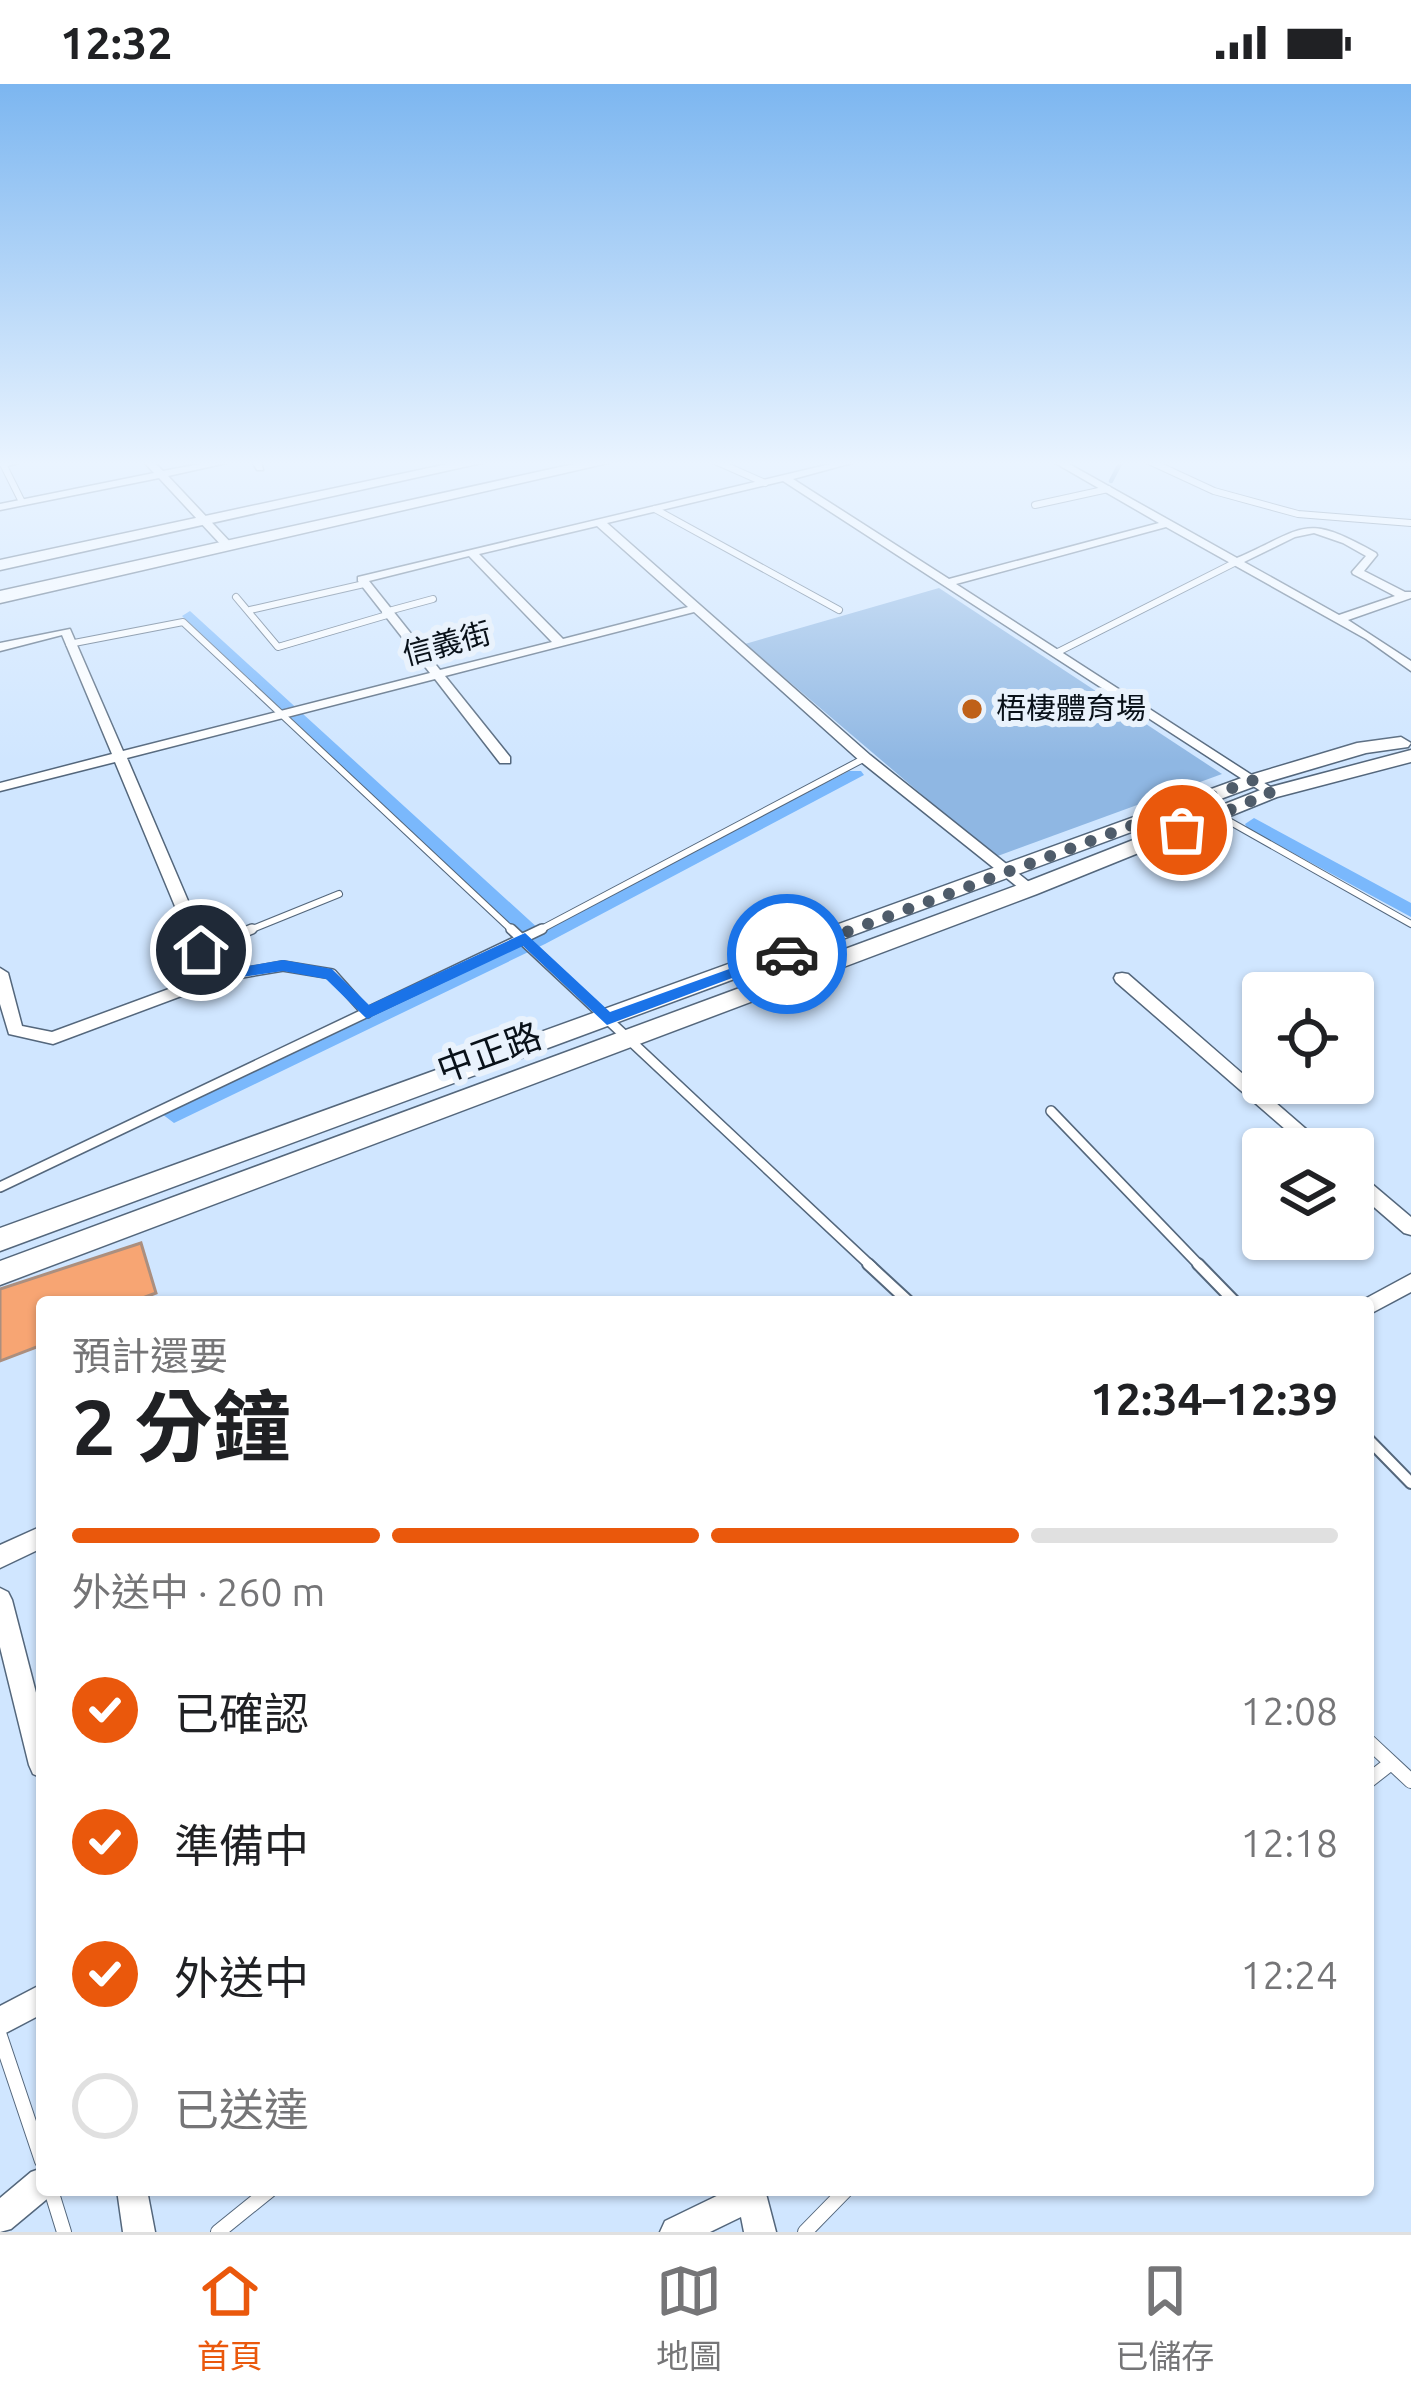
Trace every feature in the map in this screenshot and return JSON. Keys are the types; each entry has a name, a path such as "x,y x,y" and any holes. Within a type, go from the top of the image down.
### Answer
{"main road":[{"path":"0,566 38,560"},
{"path":"0,576 80,560"},
{"path":"0,586 105,560"},
{"path":"0,597 125,560"}],"street":[{"path":"438,560 362,579 505,760"},
{"path":"479,560 559,642"},
{"path":"641,560 865,758 1019,881"},
{"path":"911,560 1262,787"},
{"path":"946,583 1031,560"},
{"path":"1367,560 1357,572 1407,595"},
{"path":"1238,561 1411,667"},
{"path":"1339,619 1407,595"},
{"name":"信義街","path":"0,787 694,609"},
{"path":"0,646 68,638 213,978 53,1038 15,1030 0,973"},
{"name":"中正路","path":"0,1273 627,1039 1364,747 1411,741"},
{"name":"中正路","path":"0,1240 607,1019 1220,816 1262,787 1411,757"},
{"path":"1122,978 1296,1128"},
{"path":"1374,1196 1411,1228"},
{"path":"1374,1304 1411,1282"},
{"path":"0,1557 36,1540"},
{"path":"0,1600 36,1741"},
{"path":"0,2022 36,2001"},
{"path":"0,2218 36,2188"},
{"path":"133,2196 139,2232"},
{"path":"676,2232 744,2196"},
{"path":"751,2196 760,2232"}],"lane":[{"path":"748,560 839,610"},
{"path":"1056,653 1238,561"},
{"path":"250,610 364,584"},
{"path":"236,597 278,647 433,599"},
{"path":"68,638 183,622 903,1296"},
{"path":"0,1186 525,938 865,758"},
{"path":"1220,816 1411,924"},
{"path":"201,950 339,894"},
{"path":"213,978 283,966 332,974 367,1013"},
{"path":"1051,1111 1229,1296"},
{"path":"1374,1444 1411,1483"},
{"path":"1374,1747 1411,1781"},
{"path":"1374,1776 1391,1763"},
{"path":"0,2036 36,2143"},
{"path":"53,2196 64,2232"},
{"path":"218,2232 263,2196"},
{"path":"805,2232 840,2196"}],"shaded area":[{"name":"梧棲體育場","path":"939,588 1222,774 995,857 745,644"}],"building":[{"path":"141,1243 156,1293 36,1296 36,1347 0,1361 0,1289"}],"waterway":[{"path":"190,616 538,939"},
{"path":"538,939 855,775"},
{"path":"1254,824 1411,911"},
{"path":"174,1114 538,939"}],"way so far":[{"path":"787,954 1254,780 1270,793 1182,830"}],"place":[{"name":"梧棲體育場","path":"972,709"}],"route":[{"path":"201,950 213,978 283,966 332,974 367,1013 525,938 607,1019 787,954"}]}
